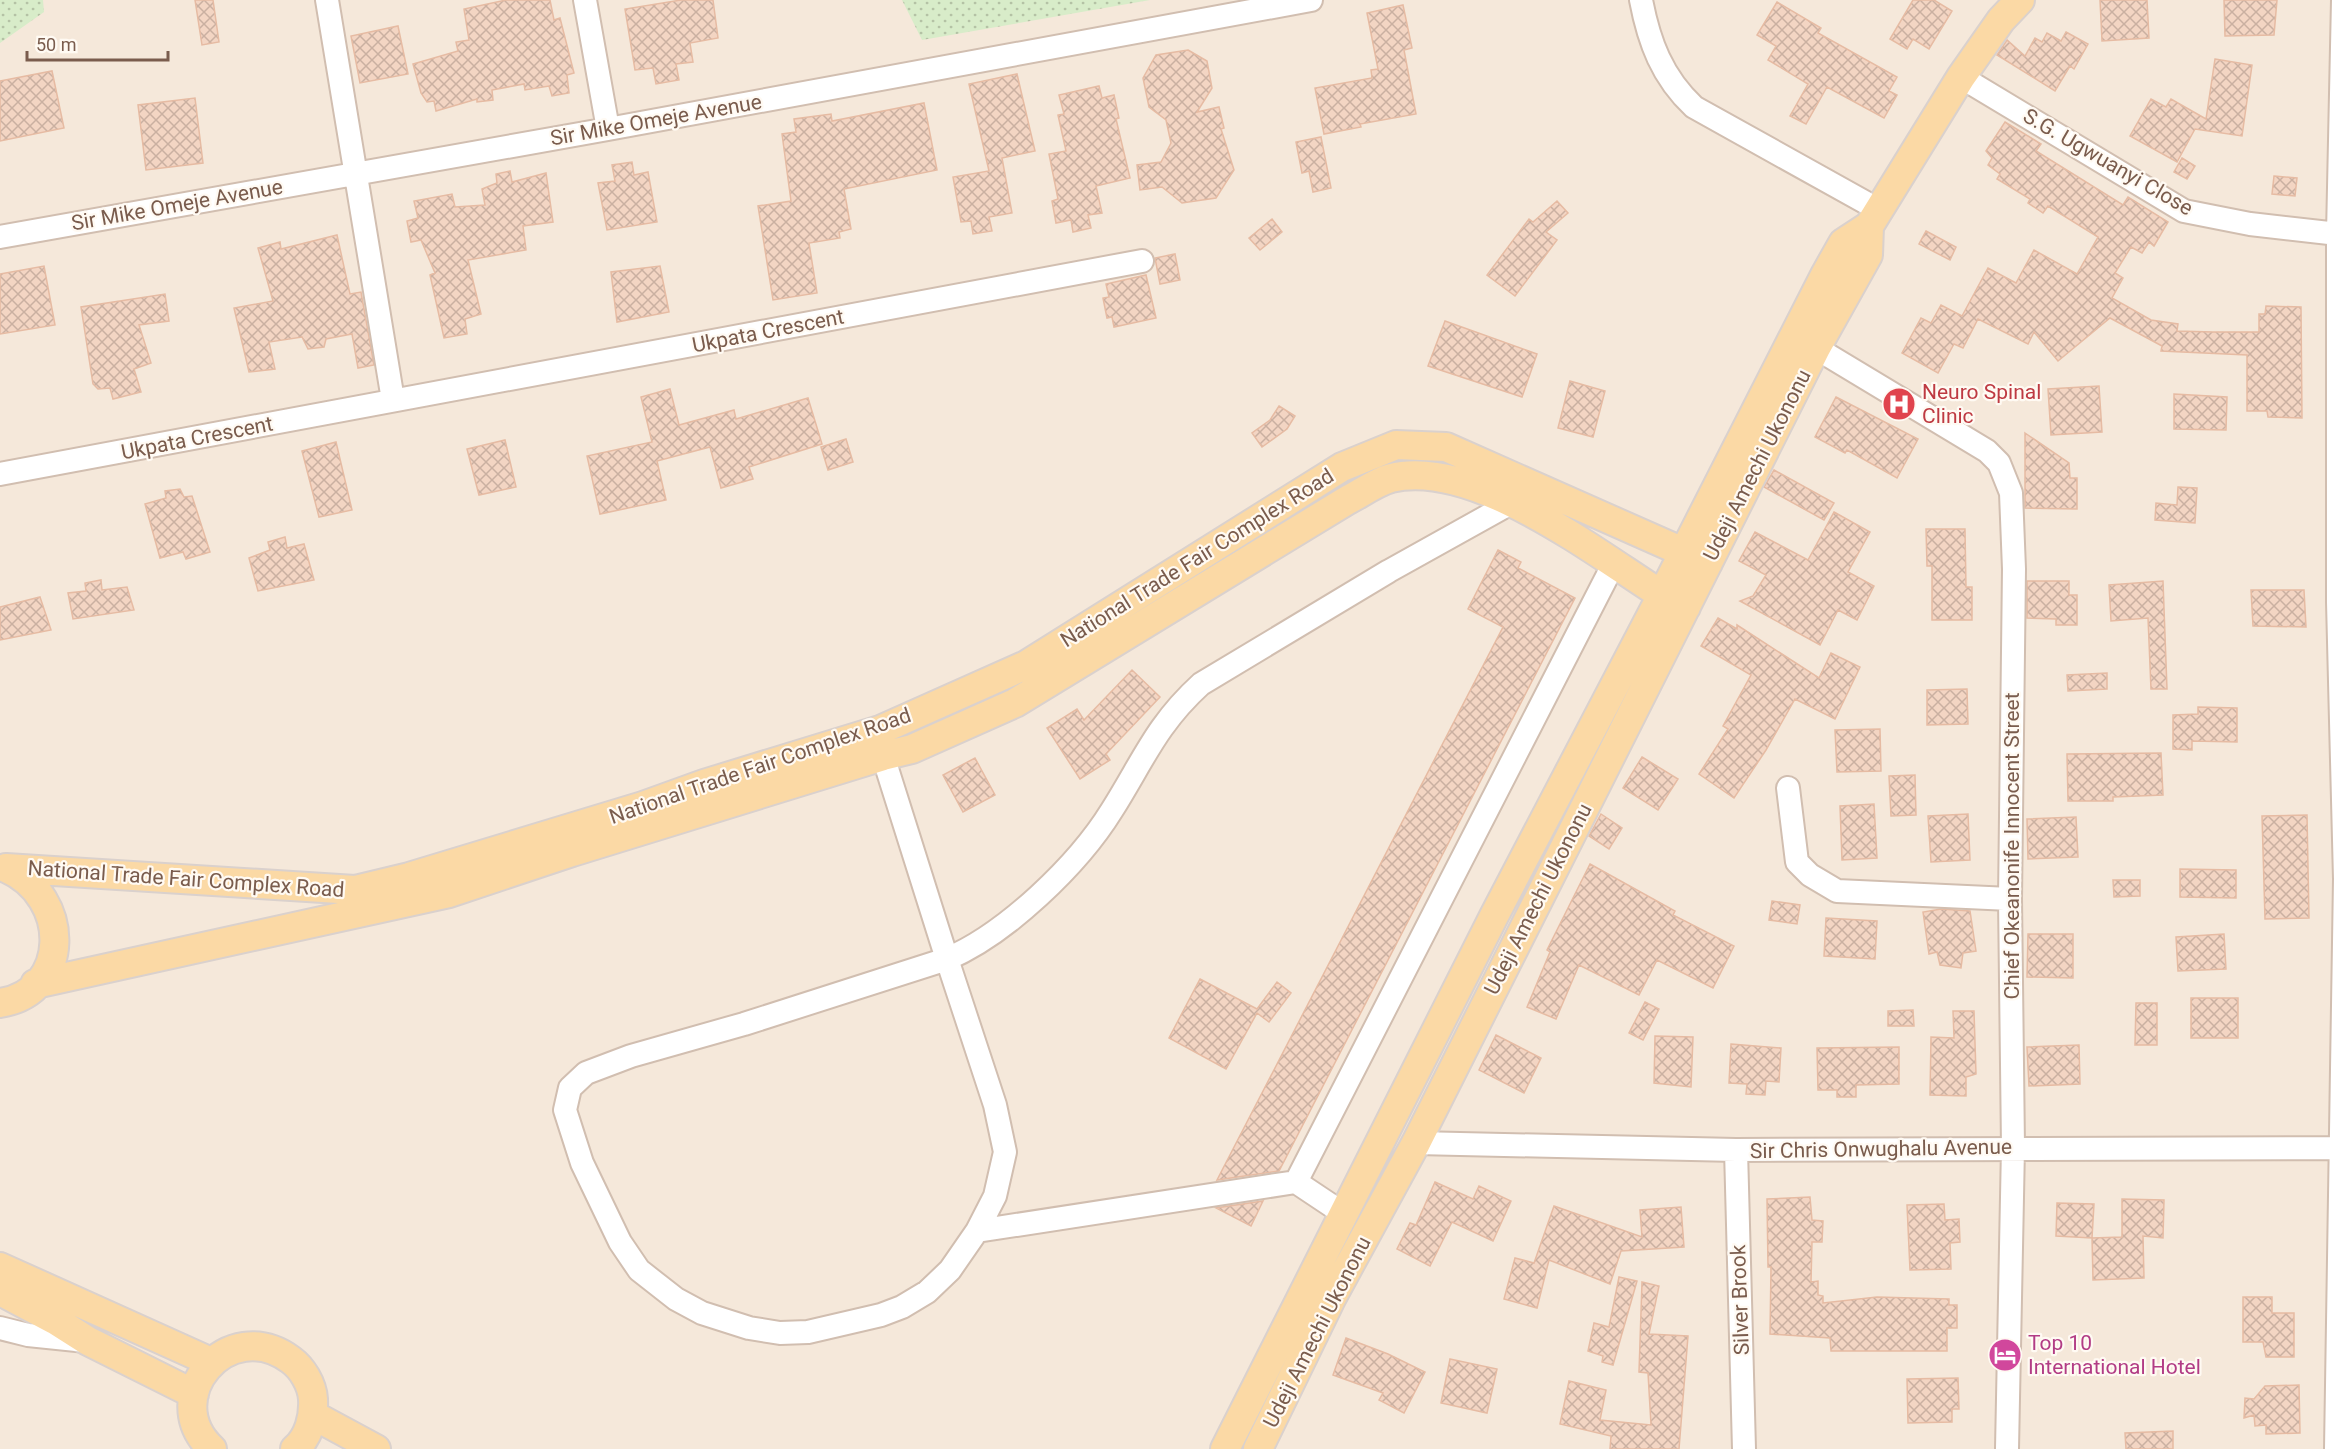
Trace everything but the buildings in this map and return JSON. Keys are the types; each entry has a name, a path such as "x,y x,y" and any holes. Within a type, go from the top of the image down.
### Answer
{"main road":[{"path":"1696,556 1829,267 1843,243 1874,218 1961,77 2001,20 2020,0"},
{"name":"Udeji Amechi Ukononu","path":"1225,1449 1320,1290 1416,1143 1696,556 1868,255 1874,218"},
{"name":"National Trade Fair Complex Road","path":"3,867 355,890 409,877 643,806 704,784 880,730 1026,665 1342,467 1396,445 1446,447 1696,556"},
{"name":"National Trade Fair Complex Road","path":"35,984 449,893 572,852 912,749 1016,703 1316,519 1390,478 1437,475 1500,495 1674,601"},
{"name":"Udeji Amechi Ukononu","path":"1258,1449 1320,1290 1344,1214 1494,916 1674,601"},
{"path":"0,1003 22,995 35,984 46,970 53,953 55,936 53,918 47,901 22,875 3,867"},
{"path":"0,1267 211,1362"},
{"path":"0,1291 55,1320 88,1341 194,1394"},
{"path":"212,1449 200,1433 195,1421 194,1394 200,1376 211,1362 227,1351 244,1346 263,1346 281,1352 296,1363 307,1378 313,1396 313,1415 299,1448"},
{"path":"313,1415 376,1449"}],"street":[{"path":"327,0 358,174 393,400"},
{"path":"585,0 609,129"},
{"name":"Sir Mike Omeje Avenue","path":"0,237 609,129 1311,0"},
{"path":"1641,0 1657,58 1675,89 1694,107 1874,218"},
{"path":"2336,1449 2343,1148 2344,879 2338,602 2338,234 2343,0"},
{"name":"S.G. Ugwuanyi Close","path":"1961,77 2184,211 2250,224 2338,234"},
{"name":"Ukpata Crescent","path":"0,474 1143,261"},
{"name":"Chief Okeanonife Innocent Street","path":"1816,348 1987,451 1999,463 2011,493 2014,569 2010,899 2013,1148 2007,1449"},
{"path":"883,756 947,959 995,1105 1005,1152 995,1196 977,1231 950,1270 927,1292 902,1307 881,1315 808,1332 780,1333 749,1328 702,1313 676,1299 639,1270 620,1242 582,1163 565,1110 570,1088 586,1073 631,1056 744,1024 947,959 966,951 996,932 1070,864 1111,812 1154,736 1178,705 1201,684 1389,571 1513,502"},
{"path":"1296,1182 1613,564"},
{"path":"1788,788 1797,862 1824,885 1837,891 2010,899"},
{"name":"Sir Chris Onwughalu Avenue","path":"1416,1143 1736,1150 2343,1148"},
{"name":"Silver Brook","path":"1736,1150 1744,1449"},
{"path":"977,1231 1296,1182 1344,1214"},
{"path":"0,1328 28,1335 88,1341"}],"shaded area":[{"path":"0,0 2346,0 2346,1449 0,1449"}],"green space":[{"path":"0,0 43,0 44,12 0,43"},
{"path":"902,0 1150,0 922,40"}],"place":[{"name":"Neuro Spinal Clinic","path":"1899,404"},
{"name":"Top 10 International Hotel","path":"2005,1355"}]}
